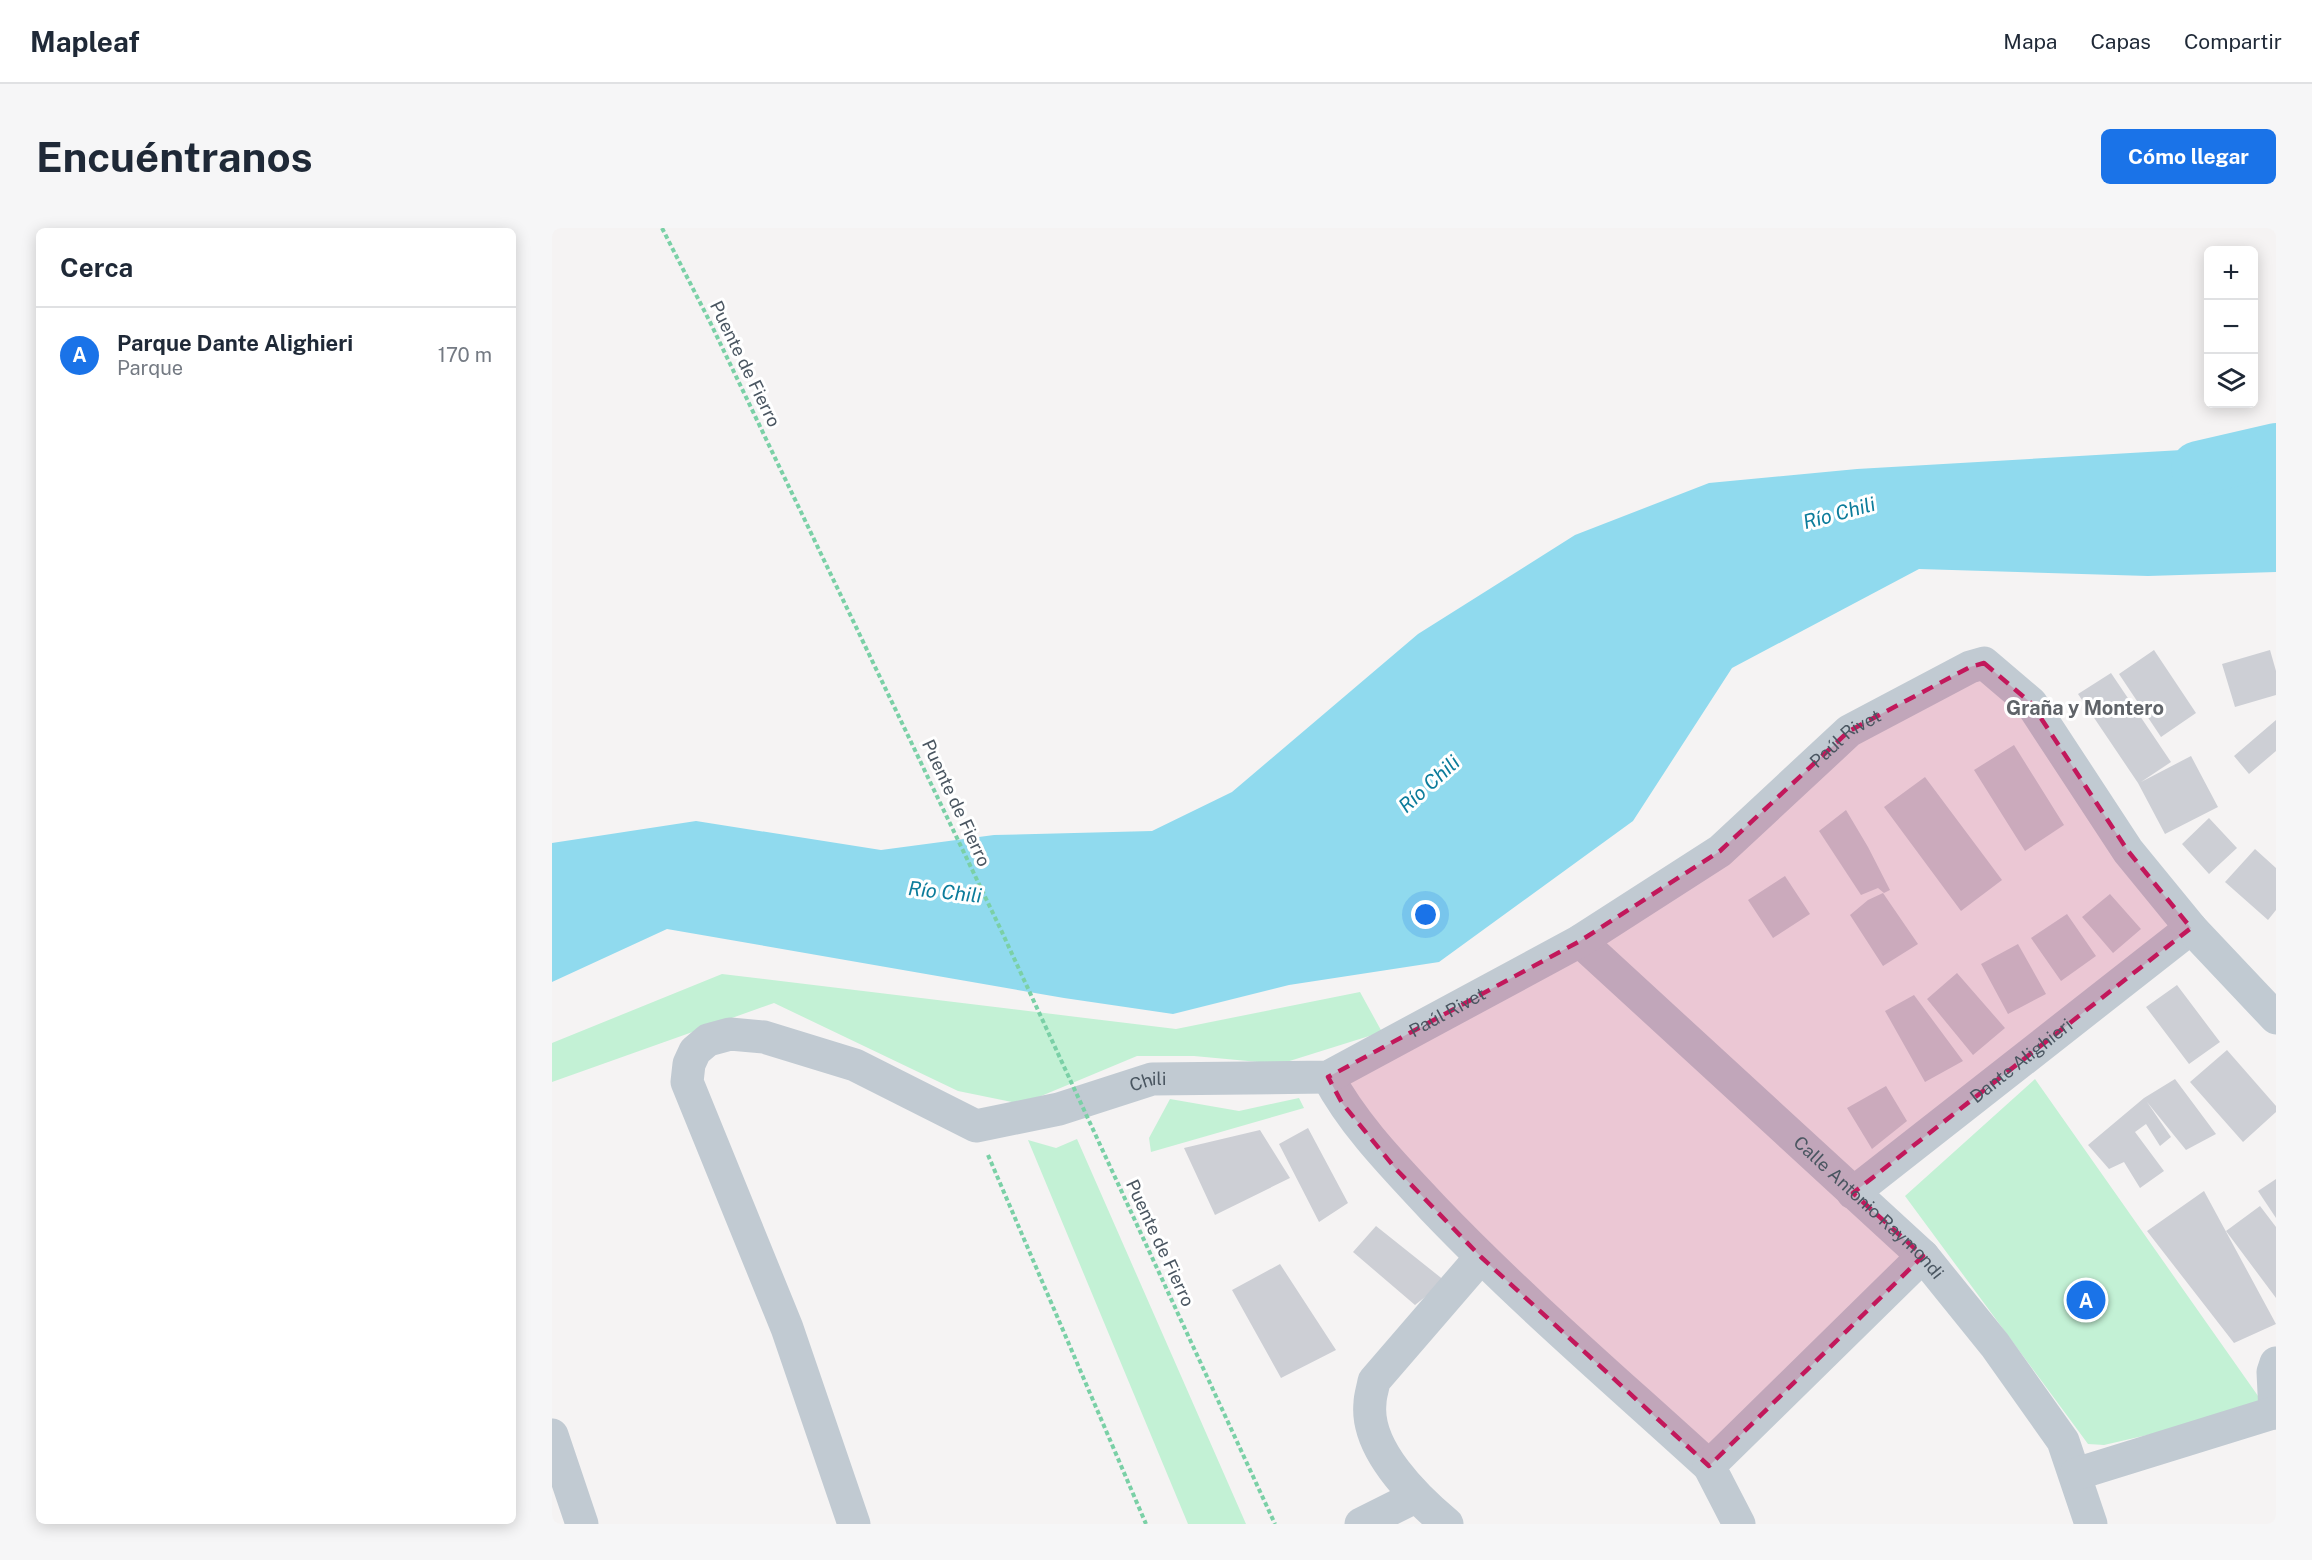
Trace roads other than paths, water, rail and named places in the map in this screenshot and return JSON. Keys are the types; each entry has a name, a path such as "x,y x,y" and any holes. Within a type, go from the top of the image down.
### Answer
{"street":[{"name":"Paúl Rivet","path":"1328,1077 1580,941 1720,851 1849,731 1970,667 1984,663 2031,703 2128,851 2191,928 2276,1018"},
{"name":"Dante Alighieri","path":"1853,1193 2191,928"},
{"name":"Calle Antonio Raymondi","path":"1580,941 1923,1256 1995,1345 2063,1441 2091,1524"},
{"name":"Chili","path":"854,1524 787,1328 687,1082 689,1064 695,1051 708,1040 730,1034 764,1037 855,1065 976,1126 1059,1109 1152,1079 1328,1077"},
{"path":"1328,1077 1342,1103 1395,1168 1480,1257 1709,1466 1739,1524"},
{"path":"1709,1466 1923,1256"},
{"path":"1448,1524 1415,1497 1386,1456 1373,1431 1369,1405 1374,1381 1480,1257"},
{"path":"2076,1474 2276,1412 2273,1372 2276,1363"},
{"path":"552,1435 582,1524"},
{"path":"1361,1524 1415,1497"}],"water":[{"path":"2216,448 2276,452 2276,572 2148,576 1919,569 1732,668 1633,821 1439,962 1289,985 1173,1014 1064,998 667,929 552,982 552,843 696,821 881,850 994,835 1152,831 1232,792 1418,634 1575,535 1709,483 1857,469"}],"waterway":[{"name":"Río Chili","path":"2198,468 2276,450"}],"place":[{"name":"Parque Dante Alighieri","path":"2086,1300"}],"district":[{"name":"Graña y Montero","path":"2085,708"}]}
